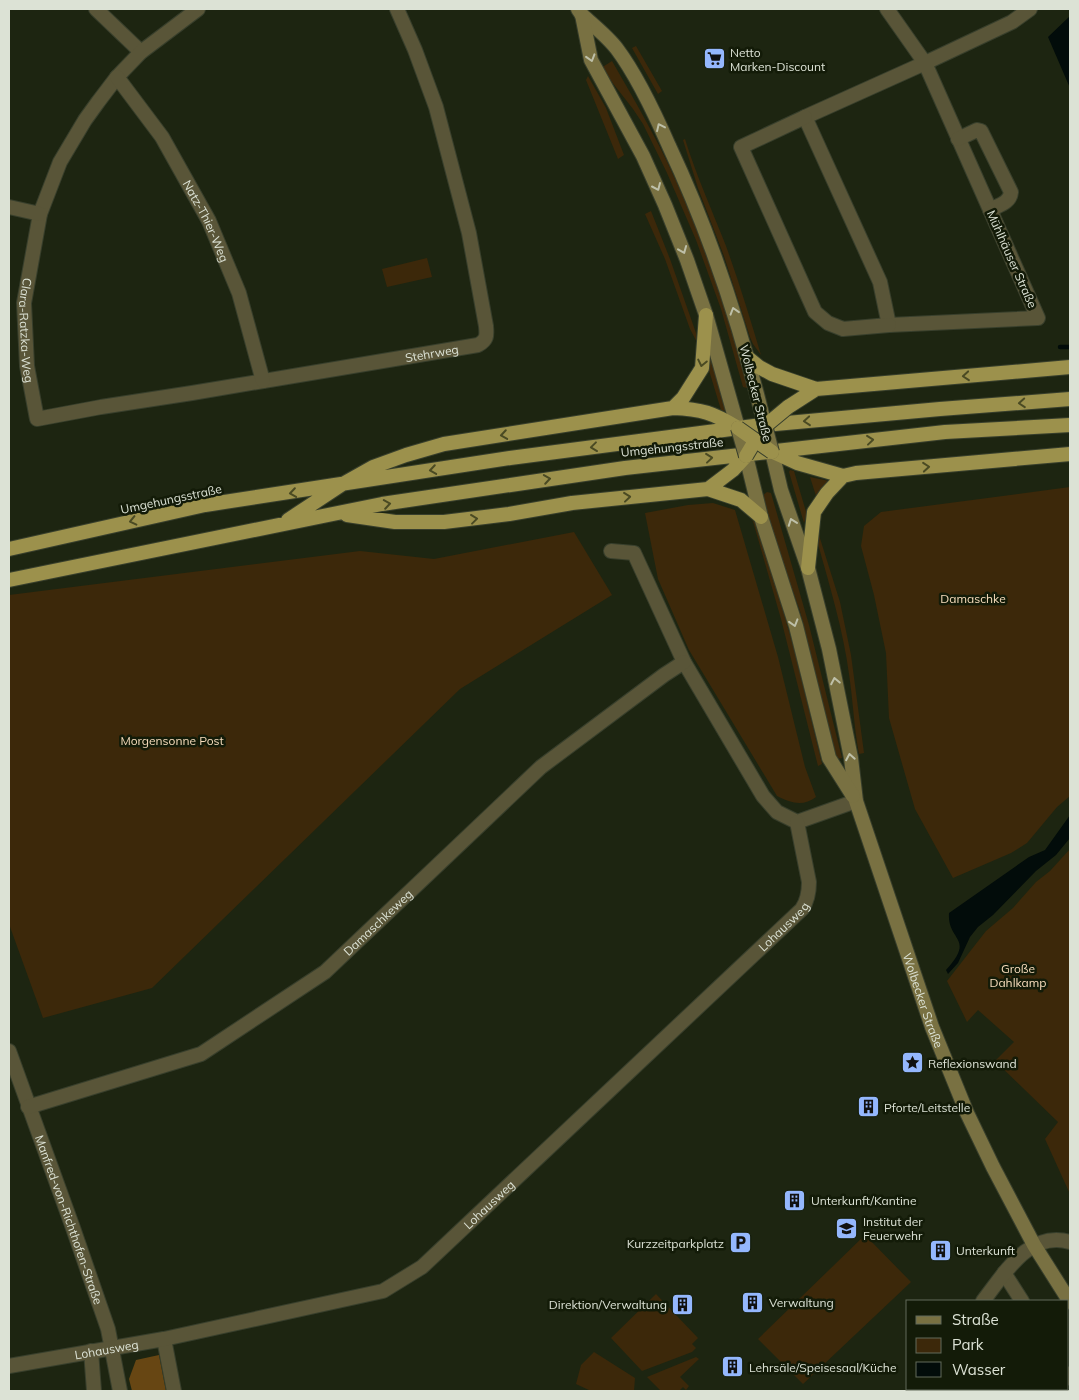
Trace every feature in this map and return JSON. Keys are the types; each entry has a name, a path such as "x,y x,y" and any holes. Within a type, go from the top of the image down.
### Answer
{"highway":[{"path":"673,408 702,368 706,314"},
{"path":"748,358 772,374 816,389 1070,367"},
{"path":"708,489 747,462 755,441 765,426 788,406 816,389"},
{"name":"Umgehungsstraße","path":"9,549 205,505 341,486 510,458 754,426 940,409 1070,400"},
{"path":"341,486 373,468 406,455 444,444 673,408 694,409 716,415 755,441 773,459 797,462 843,476 856,473 1070,454"},
{"name":"Umgehungsstraße","path":"9,580 382,504 624,468 945,432 1070,425"},
{"path":"808,568 814,512 827,492 843,476"},
{"name":"Umgehungsstraße","path":"280,525 341,486"},
{"path":"339,513 394,522 444,522 509,514 572,503 708,489 741,500 761,516"}],"main road":[{"name":"Wolbecker Straße","path":"584,11 591,60 643,156 669,214 706,314 735,413 761,516 796,626 829,758 856,801"},
{"name":"Wolbecker Straße","path":"584,11 617,48 652,108 716,255 748,358 781,490 808,568 829,649 851,758 856,801 932,1027 967,1112 1034,1245 1069,1300"}],"street":[{"path":"96,9 141,52"},
{"name":"Clara-Ratzka-Weg","path":"37,420 27,366 24,303 40,214 60,162 84,120 118,76 141,52 198,9"},
{"name":"Stehrweg","path":"37,420 102,407 478,345 485,341 487,336 469,233 436,107 398,9"},
{"name":"Mühlhäuser Straße","path":"887,9 925,63 1038,318 843,328 828,323 815,312 741,147 925,63 1012,22 1030,9"},
{"name":"Natz-Thier-Weg","path":"118,76 162,137 208,221 239,293 263,381"},
{"path":"805,117 880,282 888,325"},
{"path":"958,138 977,130 981,131 1010,192 1010,197 1007,201 990,210"},
{"path":"9,207 40,214"},
{"path":"611,551 634,553 684,662 763,796 777,812 797,822 856,801"},
{"name":"Damaschkeweg","path":"28,1107 201,1054 325,972 542,766 684,662"},
{"name":"Lohausweg","path":"9,1366 164,1339 383,1291 422,1267 802,909 809,892 809,882 797,822"},
{"name":"Manfred-von-Richthofen-Straße","path":"9,1051 108,1329 120,1391"},
{"path":"984,1300 1004,1273 1024,1252 1034,1245 1046,1240 1070,1242"},
{"path":"1004,1273 1021,1300"},
{"path":"164,1339 174,1391"},
{"path":"92,1351 94,1391"}],"green space":[{"path":"636,46 662,91 658,94 632,48"},
{"path":"612,61 659,146 693,222 727,315 747,388 743,387 721,309 696,240 667,173 643,124 601,68"},
{"path":"588,76 606,108 624,155 618,159 586,80"},
{"path":"685,139 731,260 761,355 750,337 724,256 698,188 683,140"},
{"path":"651,211 670,259 696,333 698,344 690,329 665,259 645,214"},
{"path":"427,258 432,277 387,287 382,269"},
{"path":"711,356 726,409 724,411 721,410 708,367"},
{"path":"790,470 794,471 807,515 804,523 789,472"},
{"path":"810,477 829,481 816,496"},
{"name":"Damaschke","path":"1070,487 1070,796 1057,807 1027,843 1011,853 953,878 915,809 889,718 886,653 874,595 861,546 864,526 881,512"},
{"path":"767,492 771,493 809,625 842,758 837,759 800,611 774,539 762,496"},
{"path":"713,503 735,510 778,657 805,767 816,797 806,802 787,801 777,796 689,650 658,579 645,513 688,505"},
{"path":"752,518 759,527 794,649 822,764 818,766 781,619"},
{"name":"Morgensonne Post","path":"574,532 612,595 460,689 152,988 43,1018 9,924 9,595 360,551 434,559"},
{"path":"818,532 840,602 851,655 864,753 859,754 843,641 818,544"},
{"name":"Große Dahlkamp","path":"1070,849 1070,1194 1045,1139 1058,1122 995,1061 1014,1042 978,1010 967,1022 947,981 986,931 1013,908 1036,882 1050,871"},
{"path":"865,1235 911,1282 803,1384 758,1339"},
{"path":"656,1294 698,1338 692,1344 696,1348 692,1352 642,1371 611,1338"},
{"path":"594,1352 635,1378 634,1391 591,1391 576,1384 581,1365"},
{"path":"696,1357 699,1359 680,1377 689,1386 686,1390 683,1387 679,1391 661,1391 647,1377"}],"shaded area":[{"path":"159,1355 166,1391 132,1391 129,1379 136,1360"}],"water":[{"path":"1070,16 1070,88 1048,37"},
{"path":"1070,815 1070,838 1056,855 1036,871 993,915 978,927 970,937 958,963 948,974 946,970 955,959 960,945 952,930 949,913 1029,857 1045,850"}],"waterway":[{"path":"1060,347 1070,347"}],"place":[{"name":"Netto Marken-Discount","path":"714,59"},
{"name":"Reflexionswand","path":"912,1063"},
{"name":"Pforte/Leitstelle","path":"868,1107"},
{"name":"Unterkunft/Kantine","path":"795,1200"},
{"name":"Institut der Feuerwehr","path":"847,1228"},
{"name":"Kurzzeitparkplatz","path":"740,1243"},
{"name":"Unterkunft","path":"940,1250"},
{"name":"Verwaltung","path":"753,1302"},
{"name":"Direktion/Verwaltung","path":"683,1304"},
{"name":"Lehrsäle/Speisesaal/Küche","path":"733,1367"}]}
